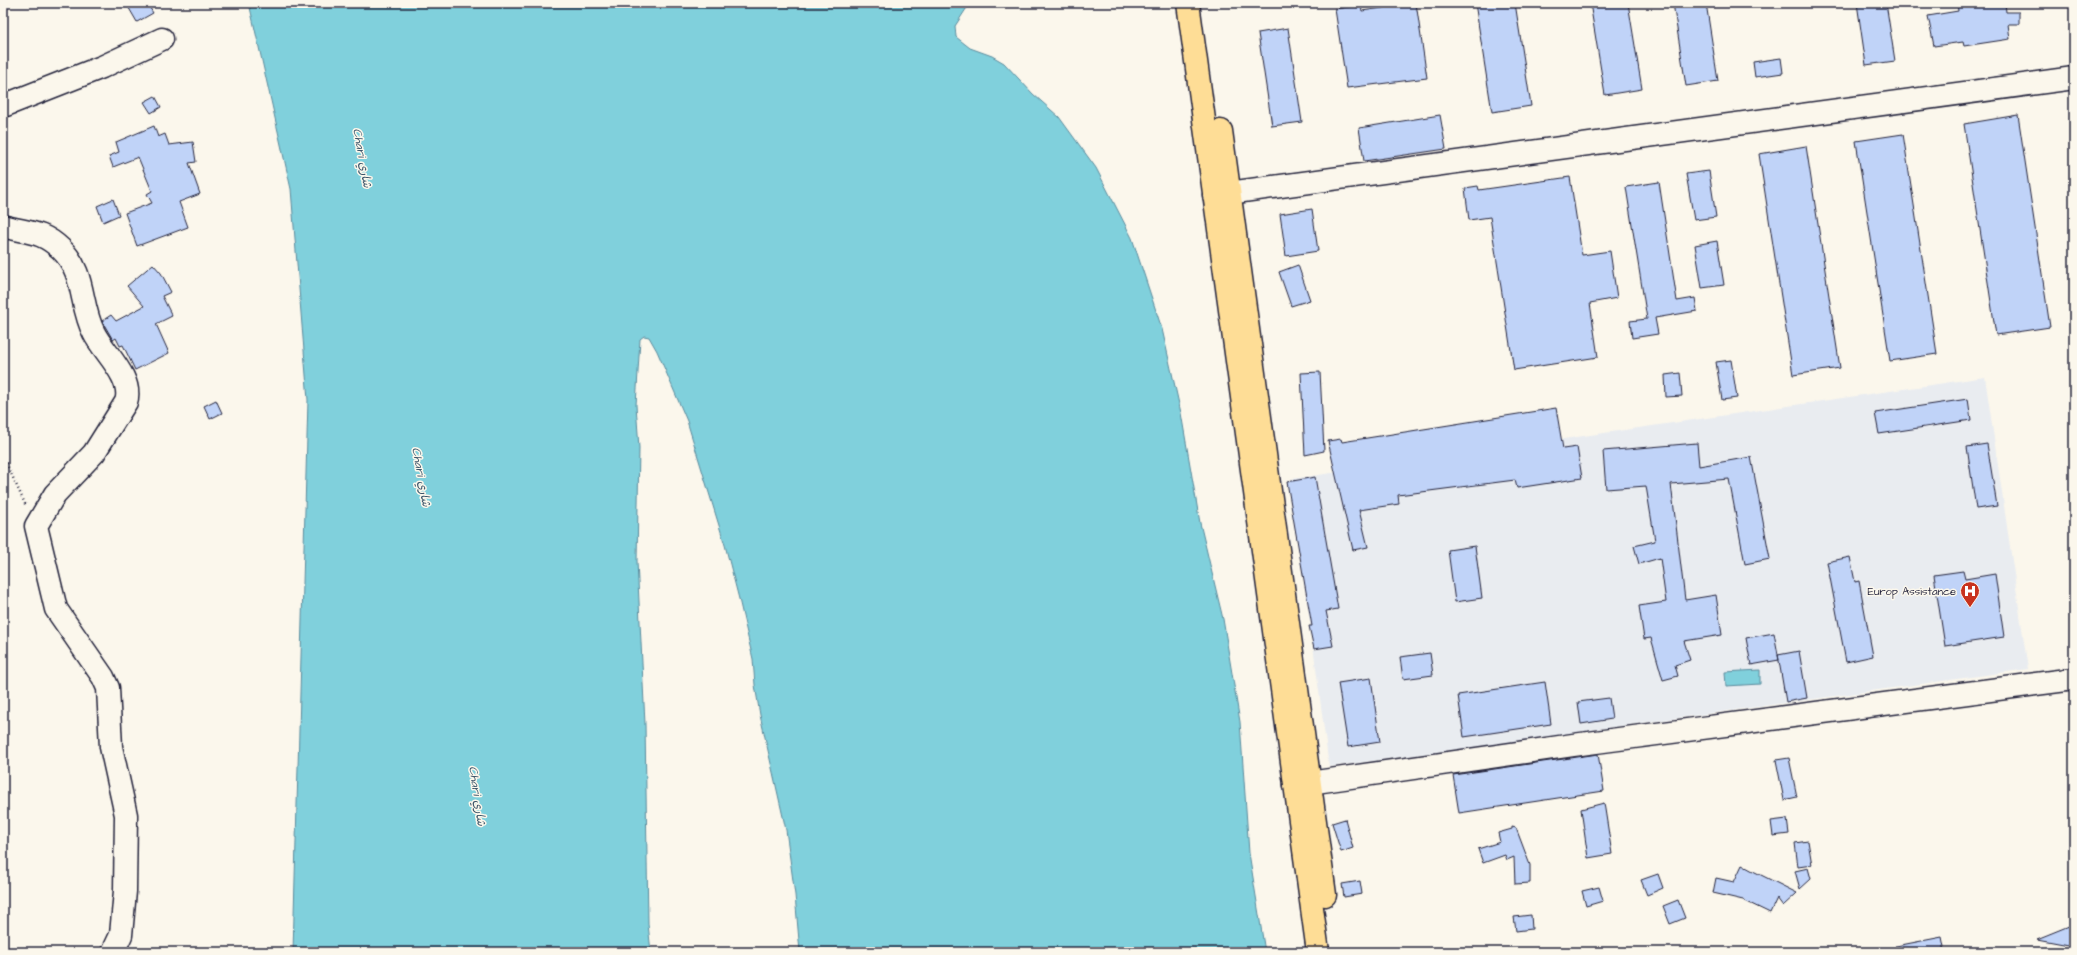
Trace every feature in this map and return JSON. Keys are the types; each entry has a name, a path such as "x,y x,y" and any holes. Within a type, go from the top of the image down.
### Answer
{"main road":[{"path":"1188,3 1222,194"},
{"path":"1203,3 1222,194 1303,784 1332,952"},
{"path":"1303,784 1318,952"}],"street":[{"path":"3,106 102,67 162,39"},
{"path":"1222,194 2074,78"},
{"path":"3,226 33,232 40,235 52,241 71,259 78,273 88,320 94,334 122,375 128,396 126,402 94,453 55,494 36,526 56,609 103,677 108,688 112,747 126,815 125,891 121,935 113,952"},
{"path":"1303,784 1580,744 2074,679"}],"path":[{"path":"3,456 36,526"}],"shaded area":[{"path":"1985,377 2028,669 1329,767 1291,479"}],"water":[{"name":"Chari شاري","path":"249,3 970,3 955,26 956,37 970,48 992,56 1004,63 1033,94 1059,117 1096,168 1132,238 1162,329 1181,413 1200,523 1223,619 1240,722 1249,853 1265,952 800,952 795,895 786,830 760,715 755,685 753,659 739,599 725,545 687,421 657,351 649,337 644,336 640,339 636,405 639,448 637,561 645,724 648,924 651,952 293,952 308,400 291,189"},
{"path":"1760,670 1760,684 1726,686 1725,672"}],"building":[{"path":"126,3 147,3 153,13 137,22"},
{"path":"1416,3 1427,78 1347,88 1335,9 1361,5 1362,11"},
{"path":"1475,3 1515,3 1531,106 1492,112"},
{"path":"1590,3 1628,3 1642,89 1605,95"},
{"path":"1673,3 1706,3 1718,81 1686,86"},
{"path":"1857,3 1886,3 1895,61 1866,65"},
{"path":"1957,3 2005,3 2006,12 2019,12 2019,24 2008,24 2010,39 1964,46 1963,42 1934,46 1928,16 1958,11"},
{"path":"1288,28 1302,122 1272,126 1258,33"},
{"path":"1781,58 1783,73 1755,77 1753,62"},
{"path":"155,96 161,107 151,113 144,102"},
{"path":"1440,115 1446,149 1364,161 1359,128"},
{"path":"2018,115 2050,327 1996,335 1964,124"},
{"path":"154,126 158,137 165,134 169,145 193,142 196,162 189,163 200,194 179,202 188,227 137,246 125,213 152,203 147,194 152,191 138,157 113,167 109,156 119,152 116,142"},
{"path":"1903,134 1937,354 1890,361 1856,141"},
{"path":"1806,146 1840,368 1793,375 1759,154"},
{"path":"1709,171 1716,217 1694,220 1686,174"},
{"path":"1570,177 1582,255 1610,251 1617,298 1590,303 1598,357 1514,370 1490,217 1469,220 1465,188 1478,186 1479,190"},
{"path":"1659,182 1677,301 1695,298 1697,311 1655,318 1658,334 1632,338 1630,321 1647,319 1626,187"},
{"path":"113,199 119,215 103,222 97,206"},
{"path":"1312,209 1318,251 1286,256 1280,214"},
{"path":"1717,241 1724,285 1702,288 1695,245"},
{"path":"153,264 161,273 171,292 162,296 172,316 156,324 169,353 135,370 123,345 120,346 116,338 113,340 102,321 111,315 116,321 144,306 127,286"},
{"path":"1298,265 1310,300 1291,306 1279,272"},
{"path":"1731,360 1737,398 1722,400 1716,362"},
{"path":"1320,372 1324,451 1305,455 1301,373"},
{"path":"1680,373 1682,396 1666,397 1665,375"},
{"path":"1968,399 1971,420 1879,434 1875,413"},
{"path":"216,400 222,413 210,419 204,406"},
{"path":"1556,408 1563,449 1577,447 1582,478 1517,488 1515,480 1398,495 1399,504 1359,510 1368,547 1353,550 1328,441 1341,439 1342,442"},
{"path":"1697,443 1699,466 1751,457 1770,559 1745,564 1729,479 1671,484 1685,600 1716,595 1722,635 1684,641 1690,660 1675,665 1678,676 1663,680 1651,638 1644,639 1639,606 1666,602 1660,558 1639,564 1634,546 1655,541 1646,486 1606,489 1603,451"},
{"path":"1987,444 1997,506 1976,509 1967,447"},
{"path":"1315,477 1338,609 1326,611 1333,646 1314,649 1309,626 1312,626 1287,482"},
{"path":"1475,546 1482,598 1455,602 1448,550"},
{"path":"1850,557 1855,582 1859,581 1873,656 1846,662 1827,562"},
{"name":"Europ Assistance","path":"1963,571 1965,579 1995,574 2004,637 1945,646 1934,575"},
{"path":"1774,633 1779,660 1751,665 1746,638"},
{"path":"1799,651 1807,698 1786,702 1778,655"},
{"path":"1430,653 1433,675 1403,679 1400,657"},
{"path":"1371,678 1380,742 1348,747 1338,683"},
{"path":"1545,682 1551,724 1464,737 1458,695"},
{"path":"1609,698 1612,719 1581,724 1578,702"},
{"path":"1598,754 1604,791 1459,813 1453,775"},
{"path":"1789,758 1797,797 1784,800 1776,760"},
{"path":"1604,803 1612,854 1588,858 1581,809"},
{"path":"1345,819 1353,848 1341,852 1332,823"},
{"path":"1787,819 1789,834 1773,836 1771,821"},
{"path":"1512,827 1516,828 1530,865 1530,883 1515,884 1514,857 1507,860 1505,855 1483,863 1478,849 1500,842 1498,833 1512,829"},
{"path":"1808,841 1812,865 1798,867 1795,843"},
{"path":"1742,865 1797,893 1783,906 1777,898 1770,913 1743,900 1713,893 1716,878 1734,882"},
{"path":"1808,868 1811,879 1800,889 1795,871"},
{"path":"1658,874 1663,888 1647,895 1641,880"},
{"path":"1360,881 1362,894 1344,897 1342,884"},
{"path":"1599,887 1603,901 1586,906 1582,891"},
{"path":"1678,900 1685,918 1670,924 1663,906"},
{"path":"1531,915 1532,929 1516,931 1514,917"},
{"path":"2074,924 2074,946 2037,939"},
{"path":"1942,937 1945,952 1896,952 1896,946"}],"place":[{"name":"Europ Assistance","path":"1970,608"}]}
